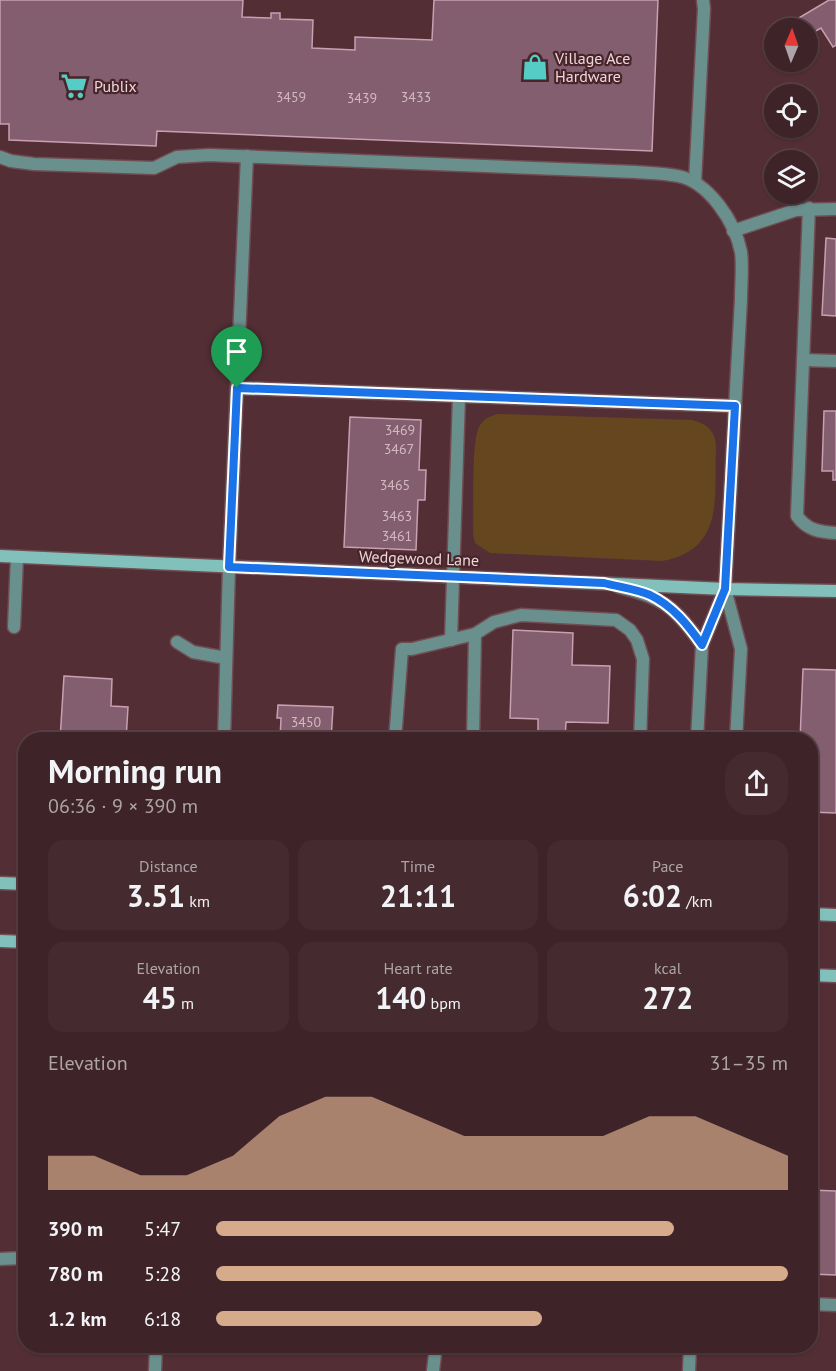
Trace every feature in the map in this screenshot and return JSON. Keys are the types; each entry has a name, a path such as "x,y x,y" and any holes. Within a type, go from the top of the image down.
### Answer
{"street":[{"path":"695,182 703,0"},
{"path":"0,157 34,164 154,168 177,158 209,155 247,156 636,172 679,176 701,185 717,201 741,252 725,589 741,648 736,732"},
{"path":"224,732 247,156"},
{"path":"733,231 777,215 809,208 836,209"},
{"path":"809,208 797,516 803,524 814,531 836,533"},
{"path":"803,360 836,362"},
{"path":"237,388 735,406"},
{"path":"451,640 459,396"},
{"name":"Wedgewood Lane","path":"0,556 725,589 836,591"},
{"path":"14,627 17,557"},
{"path":"604,583 650,595 670,607 686,623 702,645"},
{"path":"698,732 702,645 725,589"},
{"path":"395,732 402,649 412,649 475,634 494,622 521,615 616,620 630,630 637,640 643,660 640,732"},
{"path":"473,732 475,634"},
{"path":"177,642 193,652 226,658"},
{"path":"0,883 18,884"},
{"path":"818,914 836,915"},
{"path":"0,941 18,942"},
{"path":"818,975 836,976"},
{"path":"0,1259 18,1258"},
{"path":"818,1304 836,1305"},
{"path":"156,1353 156,1371"},
{"path":"433,1371 435,1353"},
{"path":"689,1371 690,1353"}],"shaded area":[{"path":"498,414 692,420 702,424 710,429 716,441 715,502 712,519 706,533 697,546 682,555 662,561 490,553 475,543 473,534 474,462 476,435 479,427 487,418"}],"building":[{"path":"0,0 243,0 242,17 271,18 271,13 280,13 280,19 313,20 312,48 355,50 355,37 432,40 434,0 658,0 652,151 157,131 156,146 9,140 9,124 0,124"},
{"path":"829,0 836,0 836,45 833,47 821,28 818,30 818,18 799,18"},
{"path":"826,238 836,239 836,316 822,315"},
{"path":"824,411 836,411 836,480 833,480 833,471 822,471"},
{"path":"350,417 421,420 419,470 426,470 425,500 418,500 416,550 344,547"},
{"path":"513,630 573,633 572,665 610,666 608,723 566,722 565,732 538,732 538,719 510,718"},
{"path":"803,669 836,670 836,813 818,812 818,732 800,732"},
{"path":"64,676 112,679 111,706 128,707 126,732 60,732"},
{"path":"278,705 333,707 331,732 280,732 281,718 277,718"},
{"path":"818,1190 836,1191 836,1275 818,1274"}],"place":[{"name":"Village Ace Hardware","path":"535,67"},
{"name":"Publix","path":"74,86"}],"route":[{"path":"237,388 735,406 725,589 702,645 686,623 670,607 650,595 604,583 229,567 237,388"}]}
